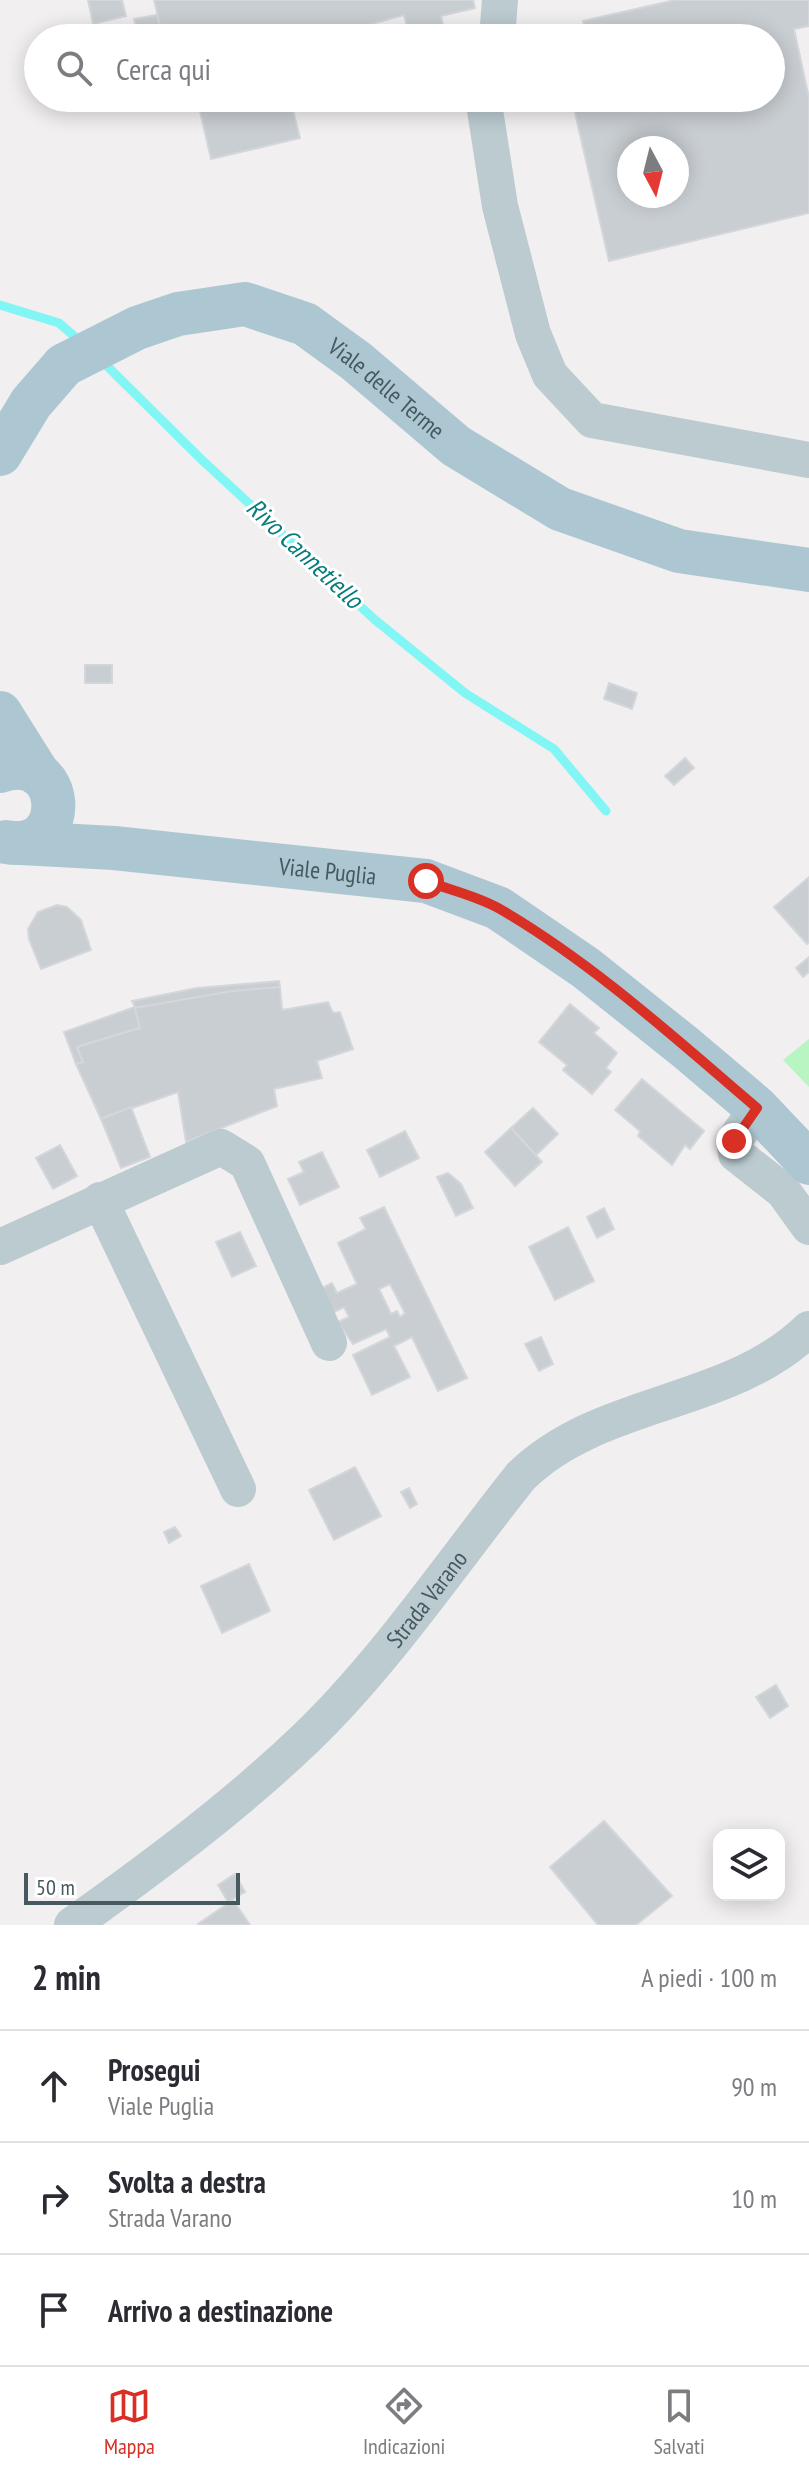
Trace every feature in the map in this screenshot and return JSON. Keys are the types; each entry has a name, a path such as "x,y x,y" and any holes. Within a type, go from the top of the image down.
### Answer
{"main road":[{"name":"Viale delle Terme","path":"0,454 31,403 64,365 137,328 178,314 245,304 305,324 356,361 456,446 560,509 679,551 809,570"},
{"path":"0,713 51,822 43,833 11,842"},
{"path":"31,782 114,848"},
{"name":"Viale Puglia","path":"11,842 114,848 426,881 498,908 586,968 757,1108 809,1163"}],"street":[{"path":"498,24 500,0"},
{"path":"485,112 500,206 533,334 550,375 592,420 809,460"},
{"path":"757,1108 734,1141 736,1154 783,1191 809,1227"},
{"path":"0,1247 221,1147 247,1163 329,1343"},
{"path":"100,1200 238,1489"},
{"name":"Strada Varano","path":"72,1925 225,1810 306,1738 394,1637 521,1476 543,1454 598,1426 743,1374 770,1360 809,1329"}],"green space":[{"path":"809,1039 809,1087 783,1060"}],"building":[{"path":"88,0 122,0 126,16 93,24"},
{"path":"154,0 473,0 475,8 441,16 443,24 406,24 404,15 371,24 160,24"},
{"path":"675,0 809,0 809,26 794,29 809,98 809,213 609,261 575,112 785,112 785,24 584,24 583,21"},
{"path":"157,15 159,24 135,24 134,19"},
{"path":"200,112 294,112 300,138 211,159"},
{"path":"85,665 112,665 112,683 85,683"},
{"path":"609,683 637,693 632,709 604,699"},
{"path":"685,758 694,768 674,785 665,776"},
{"path":"809,877 809,942 807,944 774,907"},
{"path":"57,905 67,907 81,920 91,950 41,969 28,929 38,912"},
{"path":"809,957 809,972 803,977 796,968"},
{"path":"279,981 280,987 233,991 135,1008 140,1028 77,1047 83,1062 76,1064 64,1032 135,1007 132,1001 197,988"},
{"path":"280,987 282,1010 328,1002 333,1013 340,1012 353,1049 317,1061 322,1078 274,1089 277,1106 186,1142 178,1092 101,1119 76,1064 83,1062 77,1047 140,1028 135,1008 233,991"},
{"path":"570,1004 599,1028 594,1033 617,1053 606,1068 611,1072 592,1094 563,1070 567,1065 539,1042"},
{"path":"642,1079 704,1131 690,1149 685,1145 672,1165 638,1136 640,1131 615,1110"},
{"path":"131,1107 150,1157 121,1168 101,1119"},
{"path":"533,1108 558,1134 536,1155 511,1128"},
{"path":"511,1128 542,1162 515,1186 485,1152"},
{"path":"405,1131 419,1158 380,1177 367,1150"},
{"path":"60,1145 77,1176 53,1189 36,1158"},
{"path":"322,1152 339,1187 300,1205 288,1179 304,1172 299,1162"},
{"path":"448,1173 461,1184 473,1208 456,1216 437,1177"},
{"path":"384,1207 467,1378 438,1391 412,1337 394,1346 410,1377 372,1395 353,1355 390,1337 386,1329 353,1344 338,1322 349,1317 344,1307 324,1317 312,1293 332,1283 337,1293 357,1284 338,1243 366,1229 360,1218","holes":["390,1284 405,1313 400,1317 397,1311 391,1314 379,1289"]},
{"path":"604,1208 614,1229 597,1238 587,1217"},
{"path":"568,1227 594,1281 555,1300 529,1247"},
{"path":"240,1232 256,1266 232,1277 216,1242"},
{"path":"541,1337 553,1364 539,1371 525,1344"},
{"path":"355,1467 381,1516 334,1540 309,1490"},
{"path":"409,1488 417,1504 410,1508 401,1492"},
{"path":"175,1527 181,1536 169,1543 164,1532"},
{"path":"249,1564 270,1611 222,1633 201,1586"},
{"path":"776,1685 788,1706 770,1718 756,1697"},
{"path":"604,1821 672,1896 636,1925 598,1925 550,1867"},
{"path":"235,1874 245,1892 228,1902 218,1885"},
{"path":"233,1900 250,1925 198,1924"}],"waterway":[{"name":"Rivo Cannetiello","path":"0,305 59,323 82,343"},
{"name":"Rivo Cannetiello","path":"102,361 202,460 374,619 465,693 554,749 606,811"}],"route":[{"path":"426,881 498,908 586,968 685,1047 757,1108 734,1141"}]}
